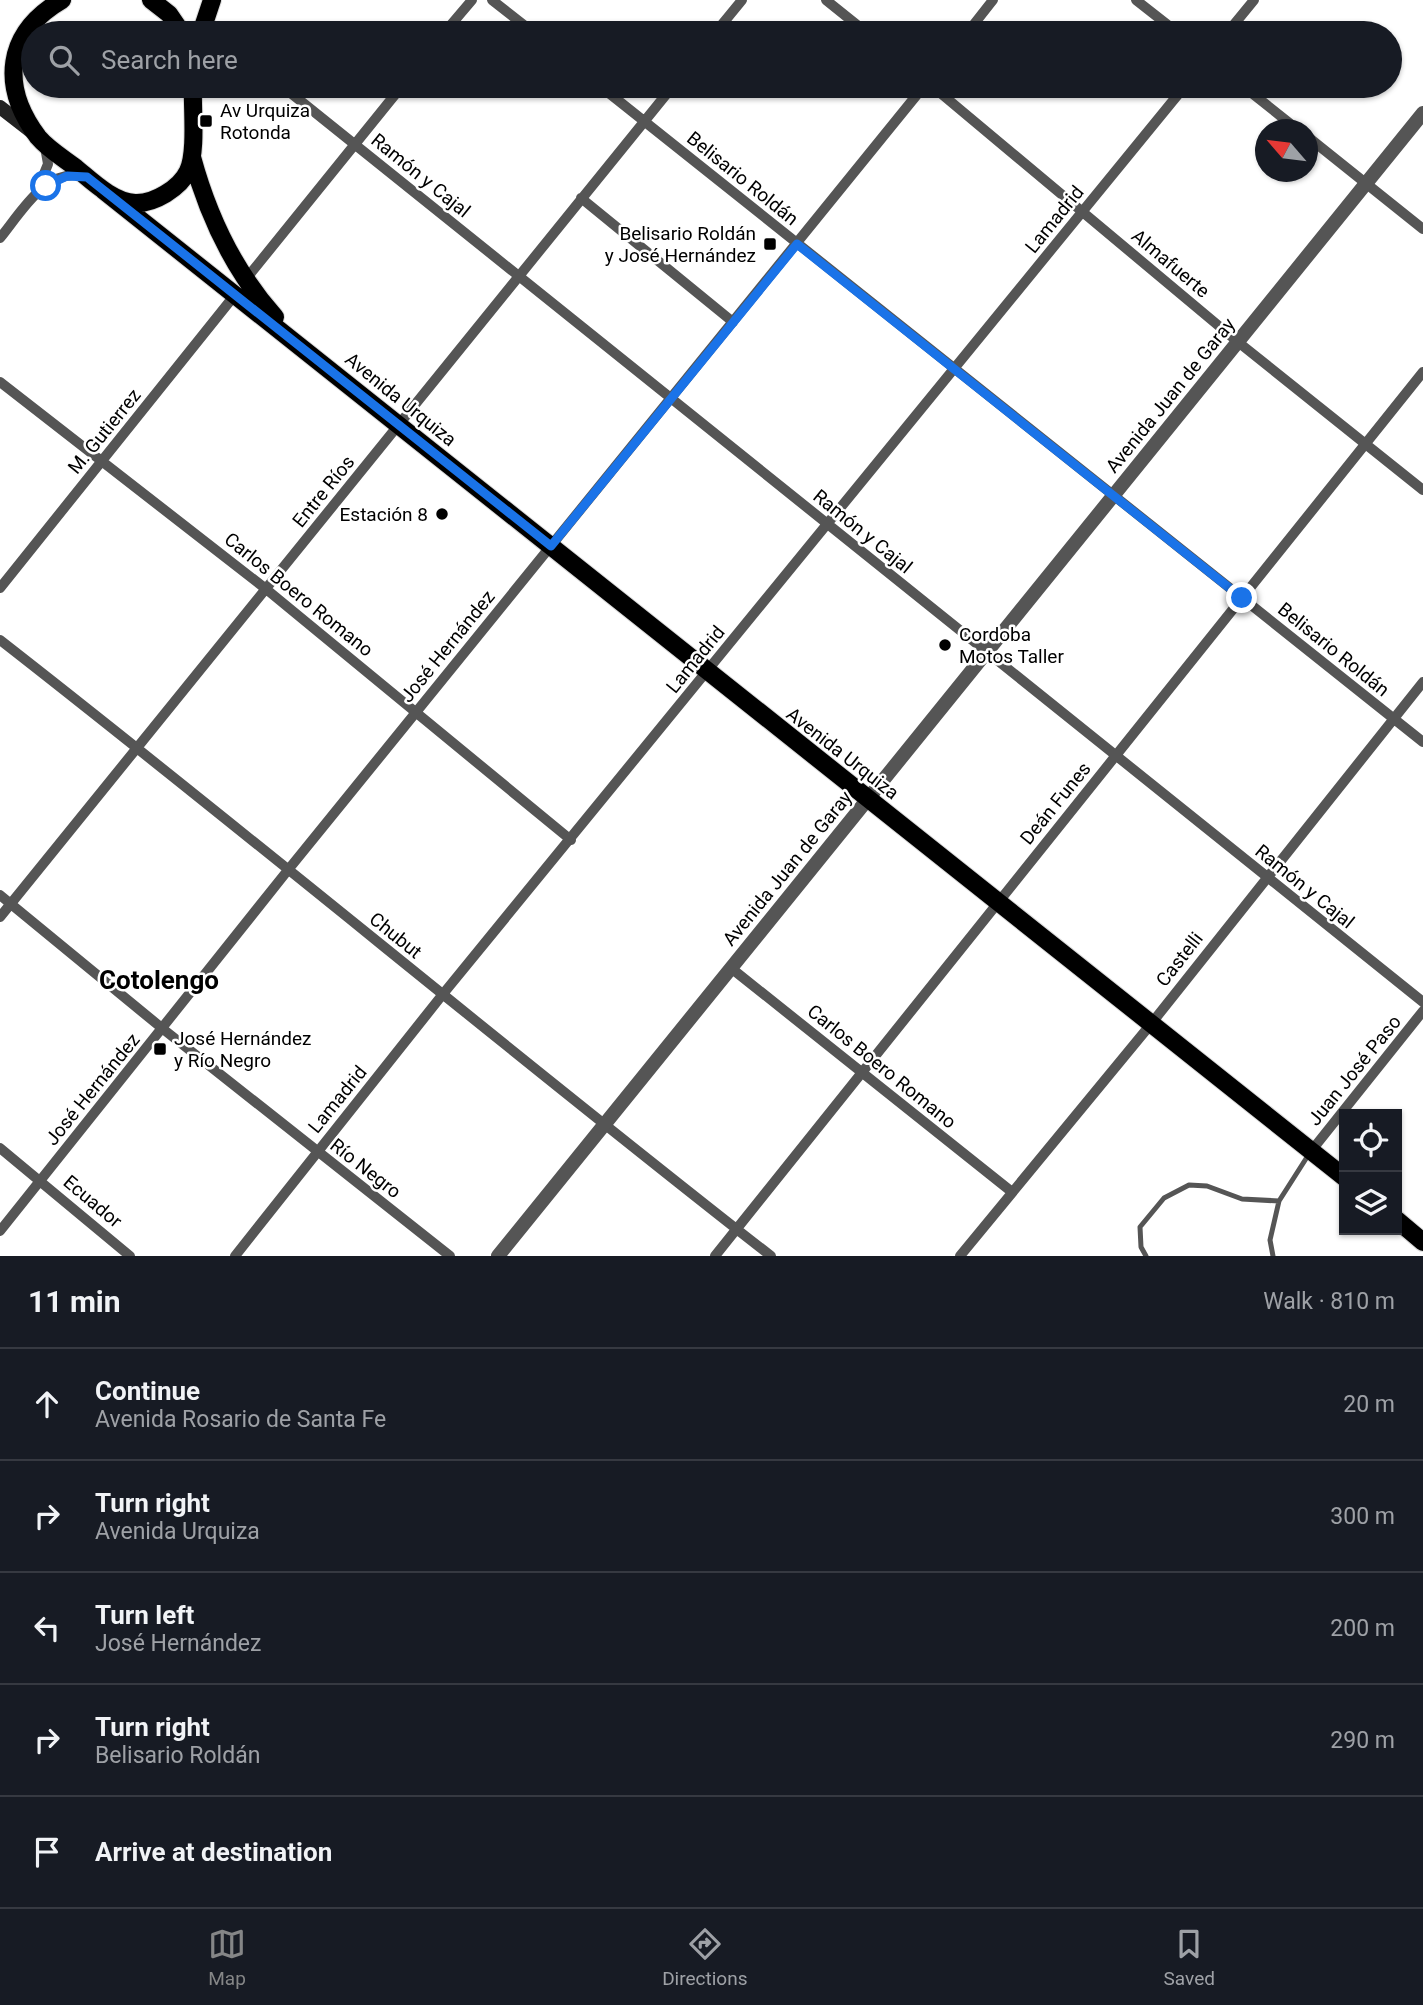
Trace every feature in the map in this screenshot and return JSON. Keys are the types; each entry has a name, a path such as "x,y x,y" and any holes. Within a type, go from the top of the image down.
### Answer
{"main road":[{"path":"33,21 62,0"},
{"path":"151,0 174,21"},
{"path":"207,21 212,0"},
{"path":"21,33 9,65 12,92 41,139"},
{"path":"103,190 134,203 147,201 169,191 181,181 192,157 193,98"},
{"path":"0,107 41,139"},
{"name":"Avenida Urquiza","path":"41,139 234,296 1339,1173"},
{"name":"Avenida Urquiza","path":"192,157 221,236 246,279 262,302 318,360"},
{"path":"1402,1224 1423,1242"}],"street":[{"path":"454,21 471,0"},
{"path":"492,0 519,21"},
{"path":"725,21 742,0"},
{"path":"826,0 852,21"},
{"path":"976,21 993,0"},
{"path":"1136,0 1163,21"},
{"path":"1237,21 1254,0"},
{"name":"Ramón y Cajal","path":"297,98 1423,1002"},
{"path":"246,279 392,98"},
{"name":"Belisario Roldán","path":"615,98 1423,742"},
{"name":"Entre Ríos","path":"0,916 139,748 663,98"},
{"name":"José Hernández","path":"0,1231 416,711 914,98"},
{"name":"Almafuerte","path":"946,98 1238,342 1423,490"},
{"name":"Lamadrid","path":"235,1256 443,994 1175,98"},
{"path":"1258,98 1284,119"},
{"name":"Avenida Juan de Garay","path":"498,1256 1423,113"},
{"path":"34,197 48,164 41,139"},
{"path":"1318,146 1423,229"},
{"path":"0,238 34,197 55,180 67,176 87,177"},
{"path":"581,198 733,322"},
{"name":"M. Gutierrez","path":"0,588 234,296"},
{"name":"Deán Funes","path":"715,1256 1423,372"},
{"name":"Carlos Boero Romano","path":"0,382 266,589 571,840"},
{"name":"Chubut","path":"0,640 139,748 604,1125 771,1256"},
{"name":"Castelli","path":"960,1256 1151,1024 1423,682"},
{"name":"Río Negro","path":"0,895 163,1029 450,1256"},
{"name":"Carlos Boero Romano","path":"731,968 1012,1192"},
{"name":"Juan José Paso","path":"1312,1150 1423,1012"},
{"name":"Ecuador","path":"0,1148 130,1256"}],"lane":[{"path":"1273,1256 1270,1240 1279,1201 1312,1150"},
{"path":"1146,1256 1141,1247 1140,1227 1164,1198 1189,1185 1207,1185 1242,1199 1279,1201"}],"place":[{"name":"Av Urquiza Rotonda","path":"206,121"},
{"name":"Belisario Roldán y José Hernández","path":"770,244"},
{"name":"Estación 8","path":"442,514"},
{"name":"Cordoba Motos Taller","path":"945,645"},
{"name":"José Hernández y Río Negro","path":"160,1049"}],"district":[{"name":"Cotolengo","path":"159,980"}],"route":[{"path":"46,186 67,176 87,177 551,546 797,244 1242,598"}]}
